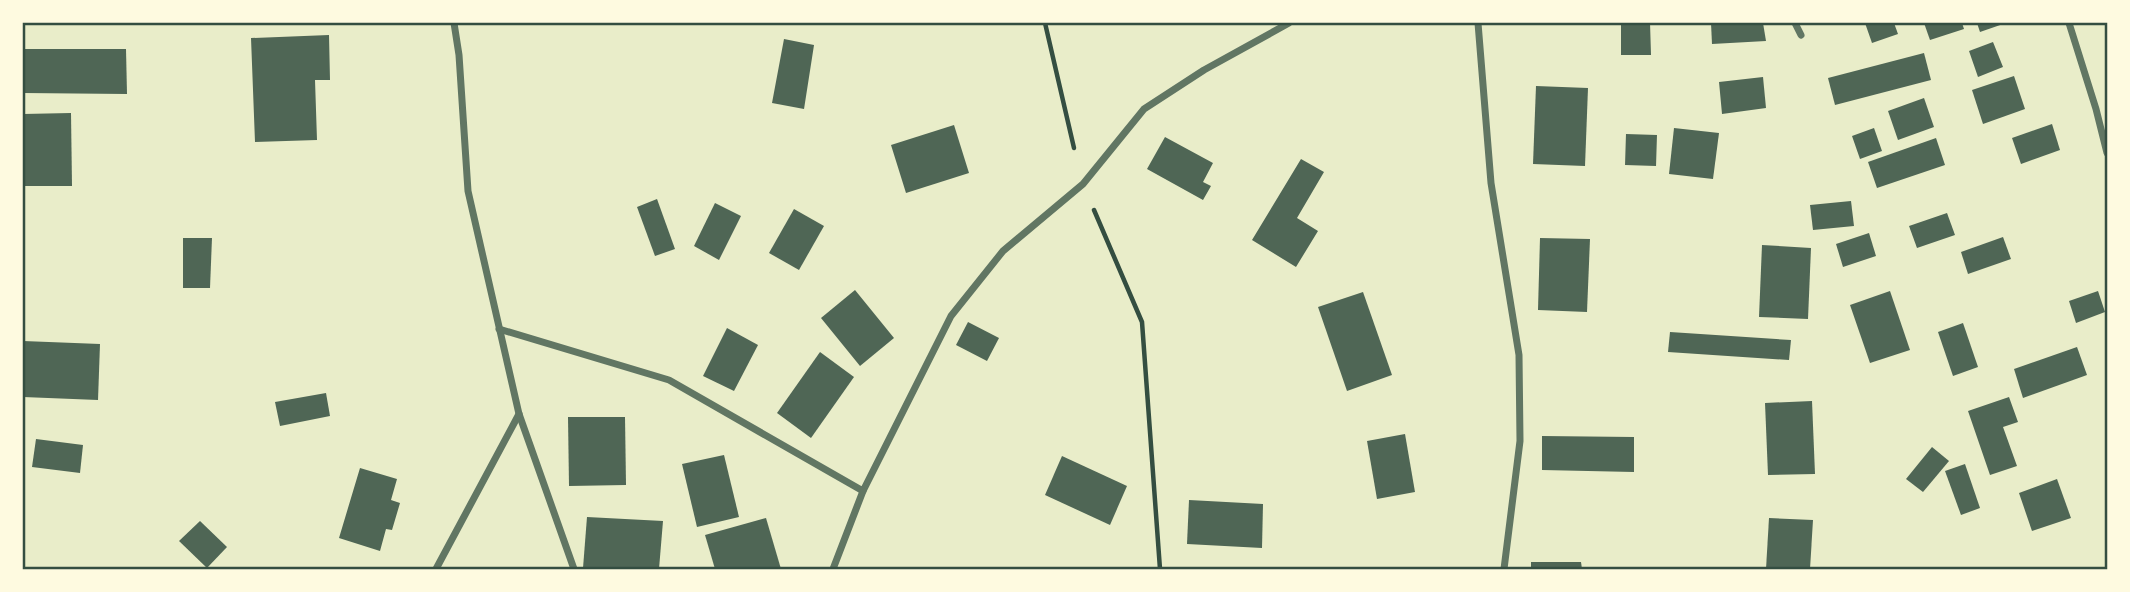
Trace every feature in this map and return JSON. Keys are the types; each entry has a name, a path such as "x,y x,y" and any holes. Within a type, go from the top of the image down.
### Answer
{"street":[{"path":"454,23 468,191 519,414 574,569"},
{"path":"833,569 863,491 951,316 1003,251 1083,184 1144,108 1204,70 1289,23"},
{"path":"1478,23 1491,183 1519,355 1520,441 1504,569"},
{"path":"1795,23 1801,35"},
{"path":"2069,23 2107,153"},
{"path":"499,329 668,380 863,491"},
{"path":"436,569 519,414"}],"path":[{"path":"1045,23 1083,184 1142,322 1160,569"}],"building":[{"path":"1621,23 1650,23 1651,55 1621,55"},
{"path":"1711,23 1763,23 1766,41 1712,44"},
{"path":"1865,23 1894,23 1898,34 1872,43"},
{"path":"1924,23 1962,23 1964,29 1930,40"},
{"path":"1977,23 2006,23 1980,32"},
{"path":"329,35 330,80 315,80 317,140 255,142 251,38"},
{"path":"784,39 814,45 804,109 772,103"},
{"path":"1993,42 2003,67 1978,77 1969,51"},
{"path":"23,49 126,49 127,94 23,93"},
{"path":"1924,53 1931,80 1835,105 1828,78"},
{"path":"2014,76 2025,109 1983,124 1972,90"},
{"path":"1763,77 1766,108 1722,114 1719,82"},
{"path":"1536,86 1588,88 1585,166 1533,164"},
{"path":"1924,98 1934,127 1898,140 1888,111"},
{"path":"71,113 72,186 23,186 23,114"},
{"path":"2052,124 2060,150 2021,164 2012,138"},
{"path":"954,125 969,173 906,193 891,145"},
{"path":"1674,128 1719,133 1713,179 1669,174"},
{"path":"1874,128 1882,151 1860,159 1852,136"},
{"path":"1626,134 1657,135 1656,166 1625,165"},
{"path":"1165,137 1213,163 1203,182 1211,186 1203,200 1147,169"},
{"path":"1936,138 1945,165 1877,188 1868,162"},
{"path":"1301,159 1324,172 1297,218 1318,231 1296,267 1252,240"},
{"path":"657,199 675,249 655,256 637,207"},
{"path":"1851,201 1854,226 1813,230 1810,205"},
{"path":"715,203 741,216 719,260 694,246"},
{"path":"794,209 824,226 799,270 769,253"},
{"path":"1947,213 1955,235 1917,248 1909,226"},
{"path":"1869,233 1876,256 1843,267 1836,244"},
{"path":"2003,237 2011,259 1968,274 1961,252"},
{"path":"183,238 212,238 210,288 183,288"},
{"path":"1540,238 1590,239 1587,312 1538,310"},
{"path":"1762,245 1811,248 1808,319 1759,317"},
{"path":"855,290 894,338 860,366 821,318"},
{"path":"1890,291 1910,350 1870,363 1850,305"},
{"path":"2098,291 2105,312 2076,323 2069,301"},
{"path":"1363,292 1392,375 1347,391 1318,307"},
{"path":"968,322 999,338 987,361 956,345"},
{"path":"1963,323 1978,367 1953,376 1938,332"},
{"path":"727,328 758,345 734,391 703,376"},
{"path":"1670,332 1791,340 1789,360 1668,352"},
{"path":"23,341 100,344 98,400 23,397"},
{"path":"2077,347 2087,375 2023,398 2014,369"},
{"path":"820,352 854,377 811,438 777,413"},
{"path":"326,393 330,416 280,426 275,402"},
{"path":"2009,397 2018,422 2003,427 2017,466 1990,475 1968,411"},
{"path":"1812,401 1815,474 1768,475 1765,403"},
{"path":"568,417 625,417 626,485 569,486"},
{"path":"1405,434 1415,492 1377,499 1367,441"},
{"path":"1542,436 1634,437 1634,472 1542,470"},
{"path":"36,439 83,445 80,473 32,467"},
{"path":"1932,447 1949,461 1923,492 1906,479"},
{"path":"724,455 739,517 697,527 682,464"},
{"path":"1062,456 1127,486 1110,525 1045,495"},
{"path":"1965,464 1980,508 1961,515 1945,471"},
{"path":"360,468 397,479 391,500 400,503 392,530 386,529 380,551 339,538"},
{"path":"2057,479 2071,518 2032,531 2019,493"},
{"path":"1189,500 1263,504 1262,548 1187,544"},
{"path":"587,517 663,521 659,569 583,568"},
{"path":"766,518 781,569 715,569 705,535"},
{"path":"1769,518 1813,520 1810,569 1766,569"},
{"path":"200,521 227,547 207,568 179,541"},
{"path":"1531,562 1581,562 1582,569 1531,569"}]}
